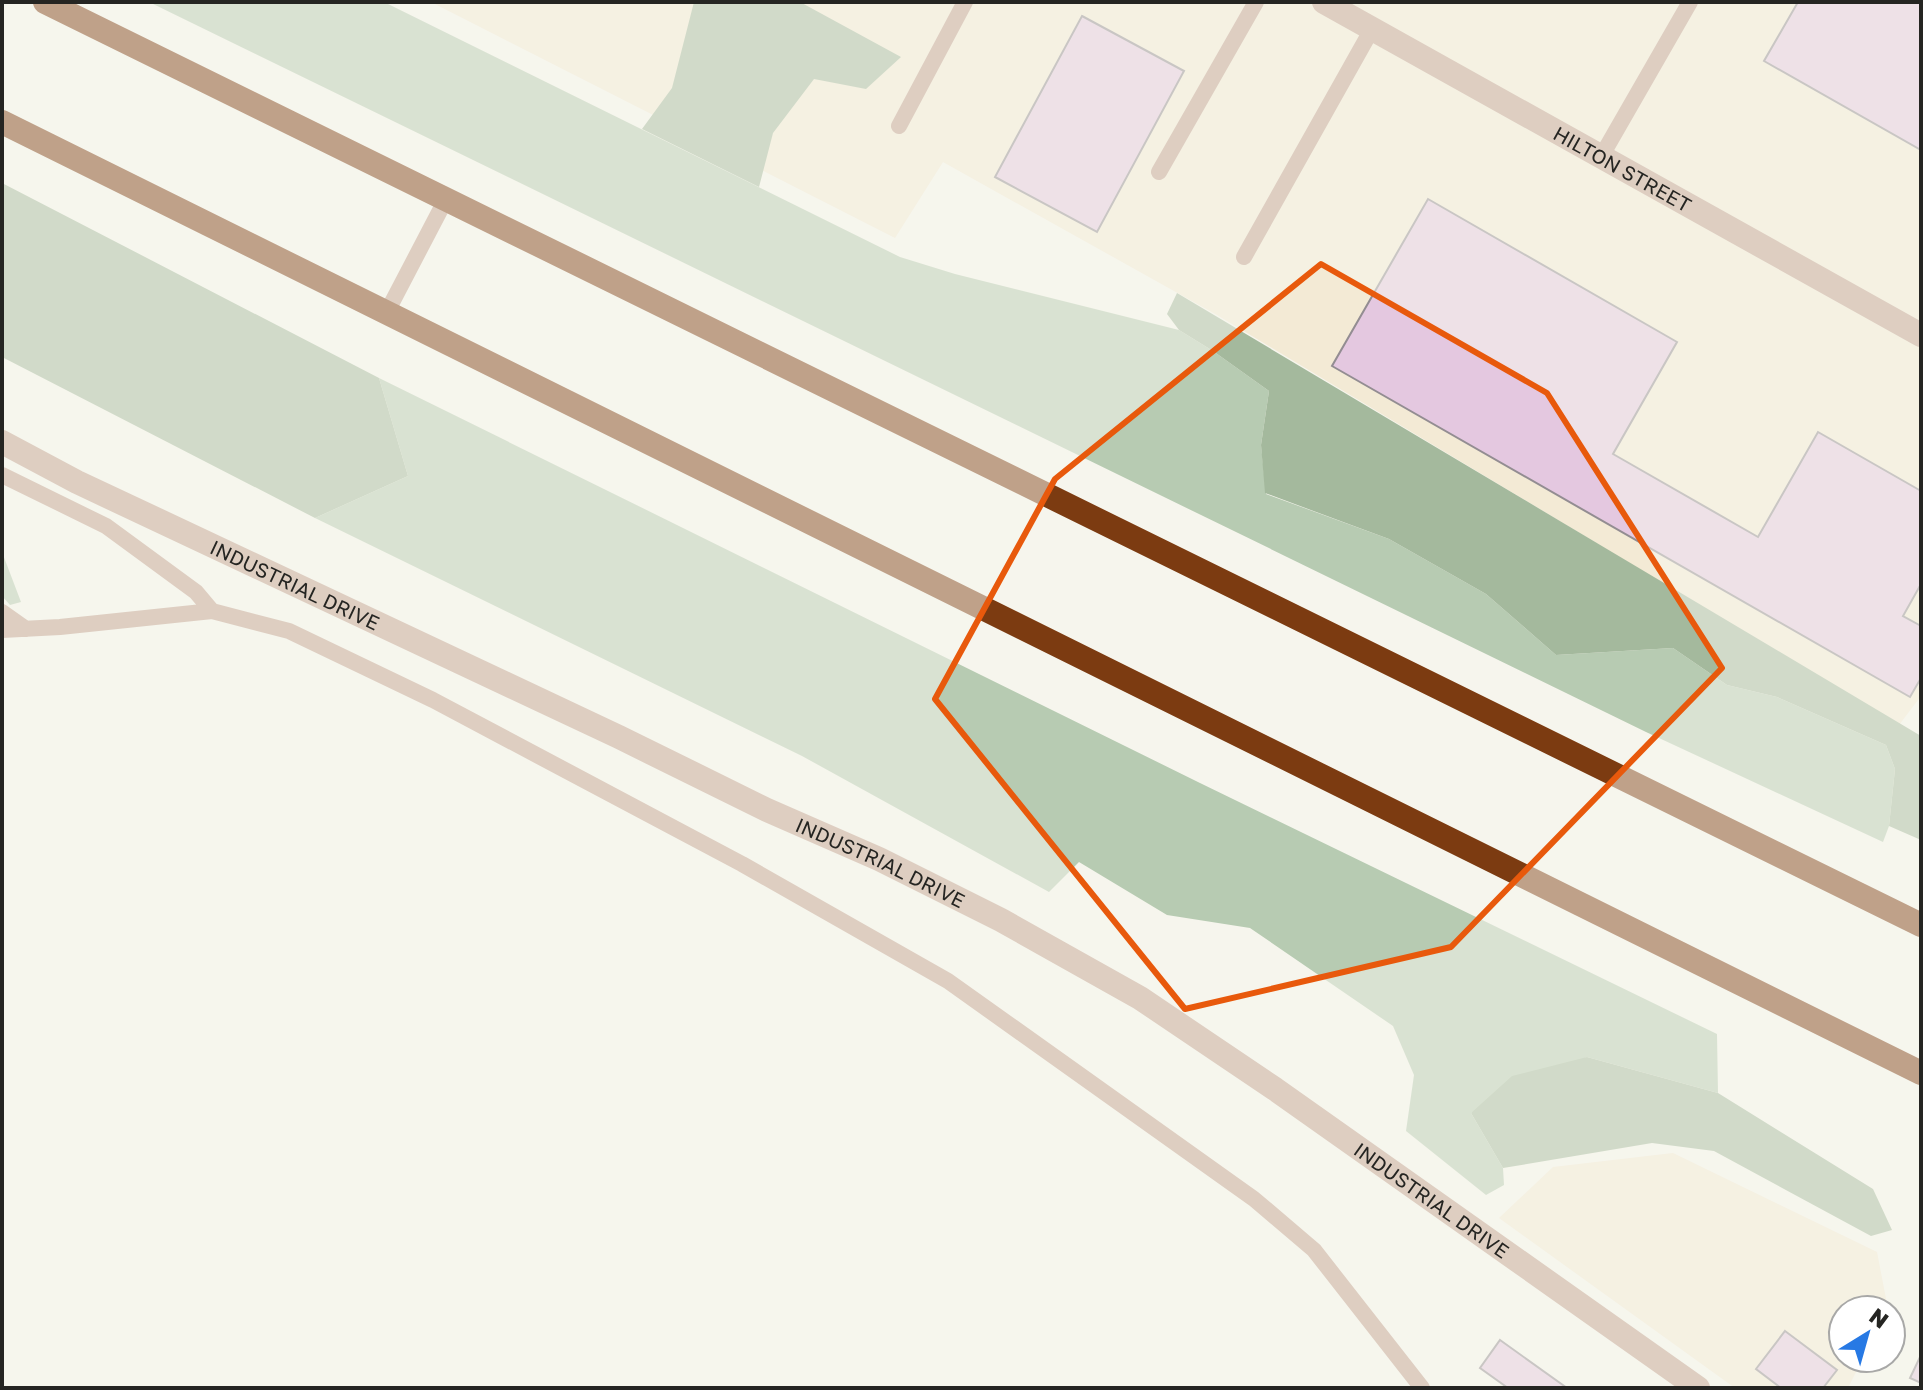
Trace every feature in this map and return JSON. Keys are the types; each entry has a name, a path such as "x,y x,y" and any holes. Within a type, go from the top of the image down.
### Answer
{"highway":[{"path":"45,2 1921,925"},
{"path":"2,122 1921,1073"}],"street":[{"name":"HILTON STREET","path":"1324,2 1921,335"},
{"name":"INDUSTRIAL DRIVE","path":"2,442 77,482 767,810 879,859 1001,920 1140,998 1275,1089 1698,1388"}],"lane":[{"path":"899,126 965,2"},
{"path":"1159,172 1256,2"},
{"path":"1601,157 1690,2"},
{"path":"1244,257 1372,29"},
{"path":"387,312 446,199"},
{"path":"2,475 106,526 196,592 212,611"},
{"path":"2,630 212,611 289,631 433,700 742,864 948,981 1254,1199 1314,1250 1422,1388"},
{"path":"2,612 28,630"}],"highlighted area":[{"path":"1321,264 1547,393 1722,668 1451,947 1185,1009 935,699 1055,479"}],"shaded area":[{"path":"431,2 1921,2 1921,696 1899,725 1217,315 943,162 895,238"},
{"path":"1673,1153 1877,1252 1885,1294 1827,1294 1827,1374 1855,1374 1848,1388 1735,1388 1499,1218 1553,1167"}],"green space":[{"path":"149,2 384,2 900,257 955,274 1179,330 1269,391 1261,445 1266,494 1389,539 1486,594 1556,655 1673,648 1727,685 1777,697 1886,745 1895,769 1889,826 1883,842 1646,732"},
{"path":"694,2 800,2 901,57 866,89 814,79 773,133 759,187 642,129 672,88"},
{"path":"2,183 379,378 408,476 315,518 2,357"},
{"path":"1177,293 1921,736 1921,840 1889,826 1895,769 1886,745 1777,697 1727,685 1673,648 1556,655 1486,594 1389,539 1265,493 1261,445 1269,391 1179,330 1167,314"},
{"path":"379,378 1717,1034 1718,1093 1587,1057 1471,1113 1503,1168 1504,1185 1486,1195 1406,1131 1414,1075 1393,1026 1250,928 1167,915 1079,862 1049,892 802,756 315,518 408,476"},
{"path":"2,552 21,602 10,605 2,596"},
{"path":"1587,1057 1718,1093 1873,1189 1892,1230 1871,1236 1714,1151 1652,1143 1503,1168 1471,1113 1512,1076"}],"building":[{"path":"1798,2 1921,2 1921,150 1764,61"},
{"path":"1082,16 1184,71 1097,232 995,177"},
{"path":"1428,199 1677,342 1613,454 1758,537 1818,432 1921,491 1921,584 1903,616 1921,626 1921,678 1910,697 1332,366"},
{"path":"1785,1331 1827,1362 1827,1374 1834,1374 1823,1388 1781,1388 1756,1369"},
{"path":"1500,1340 1567,1388 1508,1388 1480,1368"},
{"path":"1921,1355 1921,1383 1910,1378"}]}
